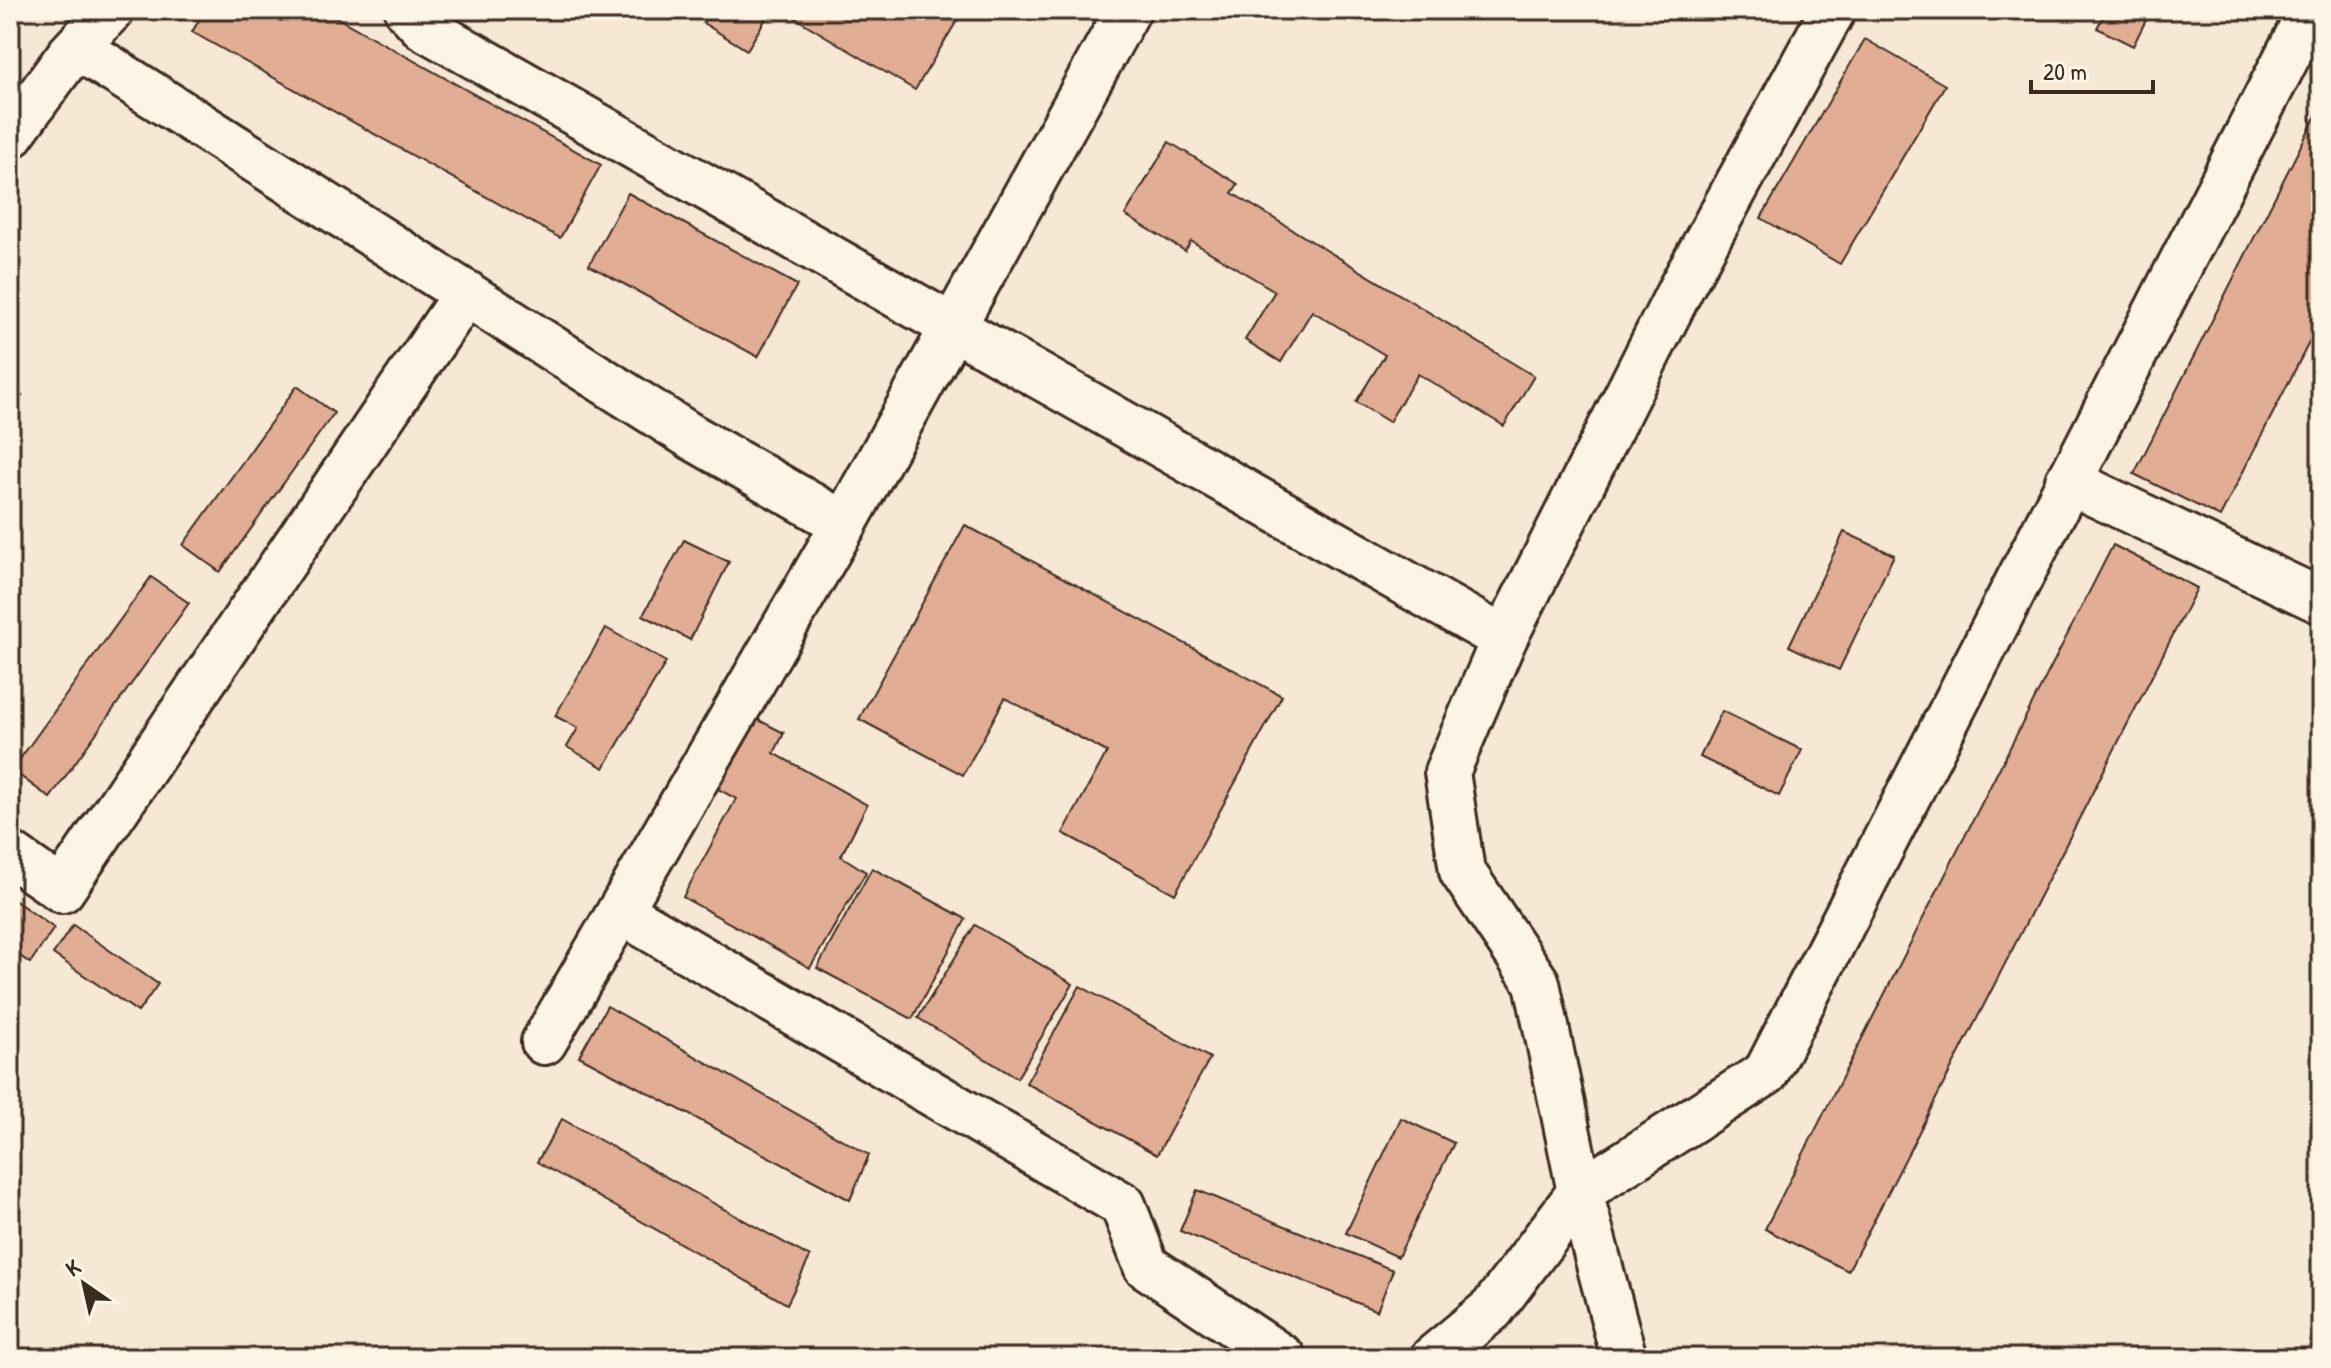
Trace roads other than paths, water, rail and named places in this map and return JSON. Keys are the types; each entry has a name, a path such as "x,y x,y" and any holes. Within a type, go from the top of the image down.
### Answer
{"lane":[{"path":"10,136 77,47 111,10"},
{"path":"407,10 423,27 1504,639"},
{"path":"544,1042 844,524 950,326 1128,10"},
{"path":"1624,1358 1580,1192 1537,983 1462,871 1447,772 1504,639 1682,286 1833,10"},
{"path":"1433,1358 1492,1309 1580,1192 1766,1073 2311,10"},
{"path":"77,47 692,437 844,524"},
{"path":"10,854 62,890 466,293"},
{"path":"2068,481 2321,601"},
{"path":"620,911 1123,1205 1146,1266 1283,1358"}]}
